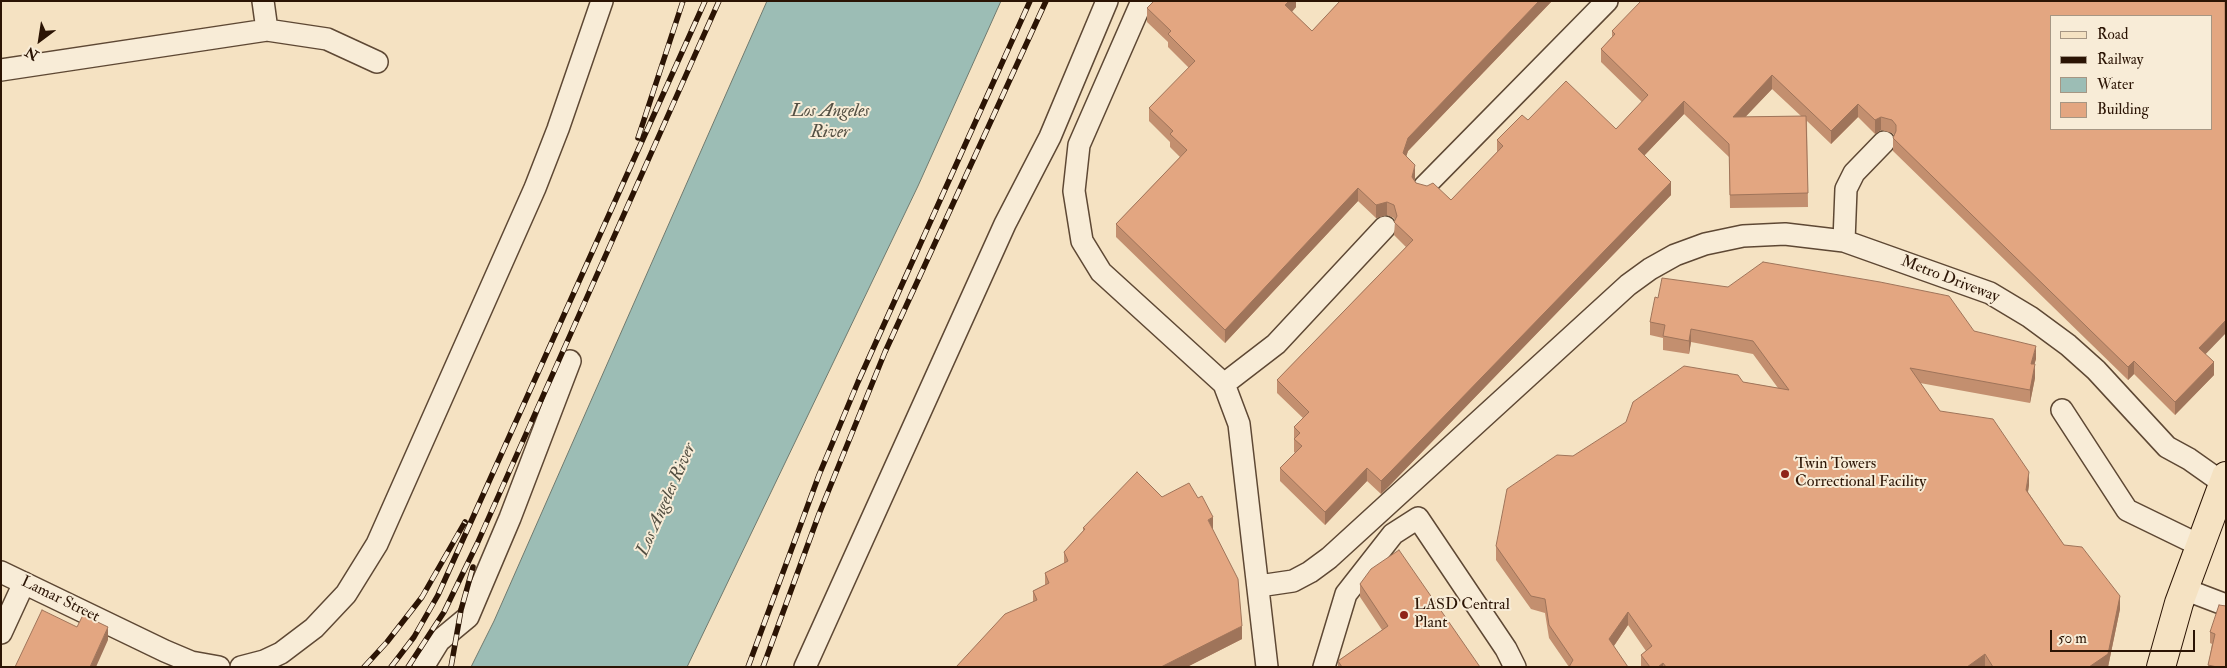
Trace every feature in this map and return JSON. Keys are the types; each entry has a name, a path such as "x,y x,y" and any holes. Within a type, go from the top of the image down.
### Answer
{"main road":[{"path":"2161,667 2184,589 2224,480"}],"street":[{"path":"264,1 267,30"},
{"path":"242,667 264,661 281,653 297,643 314,628 346,594 377,544 536,188 602,1"},
{"path":"805,667 1005,224 1050,137 1107,1"},
{"path":"1142,1 1080,145 1074,191 1082,241 1101,272 1224,384 1239,424 1267,667"},
{"path":"1424,187 1607,1"},
{"path":"1,70 267,30 326,39 377,62"},
{"path":"1844,241 1846,189 1854,173 1884,142"},
{"path":"1224,384 1276,344 1385,227"},
{"name":"Metro Driveway","path":"1259,586 1293,581 1310,572 1329,558 1628,284 1675,255 1705,244 1743,236 1785,234 1844,241 1990,293 2049,330 2096,370 2166,447 2224,480"},
{"path":"423,667 439,641 468,617 510,518 570,361"},
{"path":"2062,410 2127,510 2199,545"},
{"path":"1324,667 1346,594 1393,534 1418,518 1506,649 1515,667"},
{"name":"Lamar Street","path":"1,572 188,664 219,667"},
{"path":"3,625 24,583"},
{"path":"2184,589 2226,605"}],"water":[{"name":"Los Angeles River","path":"767,1 1001,1 918,186 687,667 471,667 494,621"}],"building":[{"path":"1154,1 1289,1 1285,5 1312,31 1340,1 1539,1 1408,138 1403,153 1415,165 1412,177 1416,183 1427,186 1433,183 1451,200 1503,146 1497,140 1522,115 1528,120 1566,81 1616,129 1648,95 1601,49 1615,34 1612,31 1641,1 2225,1 2226,320 2199,348 2214,362 2175,402 2134,361 2128,367 1893,138 1896,125 1892,120 1881,117 1875,120 1858,104 1831,131 1772,75 1733,117 1806,116 1808,193 1730,195 1729,144 1684,101 1638,149 1671,182 1381,481 1367,468 1325,512 1280,468 1302,446 1294,439 1300,433 1294,427 1309,412 1277,380 1413,240 1394,222 1397,216 1394,205 1387,202 1376,205 1358,188 1225,330 1116,224 1187,150 1170,134 1173,131 1149,108 1195,61 1168,34 1171,31 1147,8"},
{"name":"Twin Towers Correctional Facility","path":"1763,262 1949,296 1974,331 2036,346 2031,364 2035,364 2030,390 1910,368 1940,411 1993,419 2029,472 2026,490 2064,545 2082,547 2120,596 2108,654 2089,667 1993,667 1985,654 1967,667 1666,667 1663,663 1658,667 1650,667 1641,655 1652,646 1628,612 1609,639 1628,667 1569,667 1573,660 1549,625 1545,599 1531,596 1496,546 1507,489 1557,455 1573,456 1626,422 1633,402 1684,366 1738,375 1743,382 1789,390 1753,341 1691,329 1689,341 1663,336 1665,325 1650,322 1655,297 1658,298 1662,278 1728,287"},
{"path":"1137,472 1162,497 1189,483 1198,498 1202,496 1213,517 1208,520 1238,579 1242,626 1161,667 956,667 1005,614 1037,600 1033,591 1049,583 1045,573 1068,561 1064,552 1085,529 1083,528"},
{"name":"LASD Central Plant","path":"1399,550 1480,667 1342,667 1338,661 1388,626 1360,584 1371,569"},
{"path":"2219,605 2226,606 2226,667 2208,665 2215,634 2210,632"},
{"path":"42,610 77,627 83,615 108,627 90,667 15,667"}],"railway":[{"path":"638,138 683,1"},
{"path":"391,667 414,637 438,595 705,1"},
{"path":"408,667 444,612 477,544 719,1"},
{"path":"748,667 819,475 858,382 1030,1"},
{"path":"763,667 819,514 885,352 1046,1"},
{"path":"364,667 387,642 422,597 465,522"},
{"path":"451,667 461,610 473,567"}],"place":[{"name":"Twin Towers Correctional Facility","path":"1785,474"},
{"name":"LASD Central Plant","path":"1404,615"}]}
